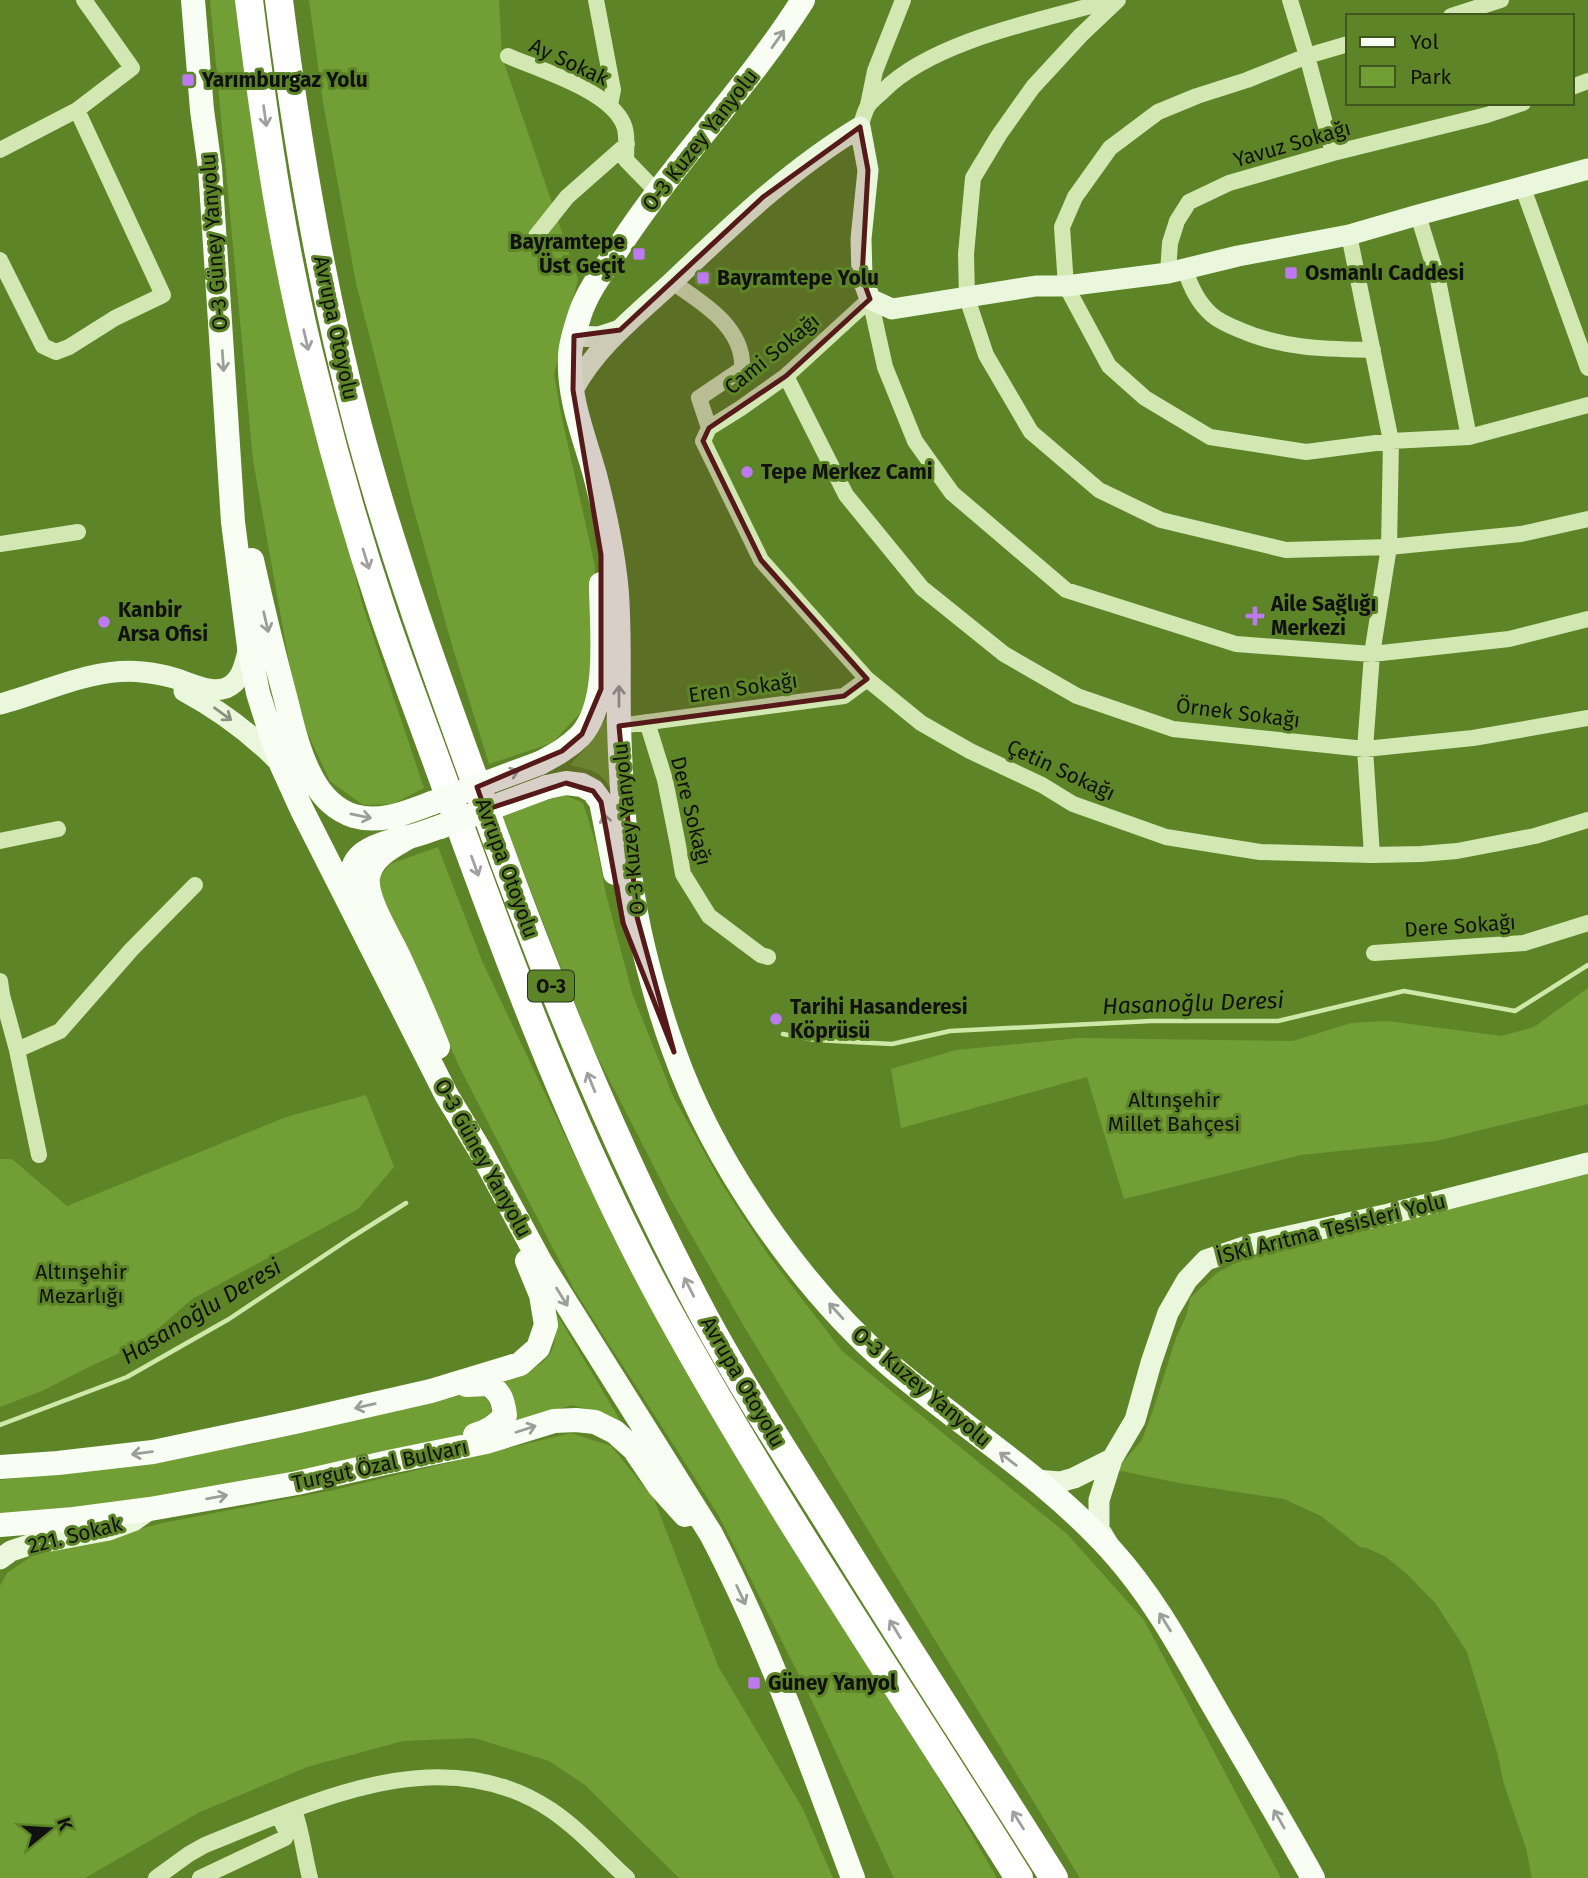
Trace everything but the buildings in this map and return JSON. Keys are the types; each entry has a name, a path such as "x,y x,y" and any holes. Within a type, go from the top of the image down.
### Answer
{"highway":[{"name":"Avrupa Otoyolu","path":"249,0 264,116 284,229 302,324 332,443 383,612 537,1031 601,1178 666,1307 813,1553 1019,1878"},
{"name":"Avrupa Otoyolu","path":"279,0 319,254 357,422 384,516 438,678 499,849 563,1016 624,1157 713,1331 771,1431 1054,1878"}],"main road":[{"name":"O-3 Güney Yanyolu","path":"193,0 202,110 210,168 233,522 248,647 258,693 282,766 326,859 447,1096 481,1152 541,1263 711,1534 782,1689"},
{"name":"O-3 Kuzey Yanyolu","path":"803,0 777,41 631,229 582,308 570,355 576,417 594,475 616,576 619,726 628,853 637,916 654,985 674,1052 692,1095 717,1144 767,1226 802,1272 870,1347 952,1416 1076,1513 1145,1590 1313,1878"},
{"path":"573,390 580,376 620,330 763,197 828,146 860,127 868,170 861,239 862,277 870,299 892,309 1037,286 1066,286 1176,271 1349,235 1588,169"},
{"path":"574,337 599,337 620,330"},
{"path":"231,485 293,724 311,777 335,807 354,816 388,818 540,763 562,751 582,734 595,711 601,689 601,555 576,417"},
{"path":"0,704 111,673 141,672 172,677 212,690 224,689 234,684 240,676 248,647"},
{"path":"141,672 215,708 249,734 282,766"},
{"path":"447,1096 429,1049 354,894 353,865 360,855 382,843 440,827 547,787 566,783 582,785 593,791 601,802 623,923 640,978 674,1052"},
{"path":"409,837 379,856 368,877 368,886 376,911 422,1009 541,1295 546,1325 538,1348 520,1364 431,1391"},
{"name":"İSKİ Arıtma Tesisleri Yolu","path":"1113,1552 1099,1529 1099,1500 1112,1459 1135,1420 1168,1313 1187,1280 1206,1260 1253,1244 1390,1214 1588,1163"},
{"path":"0,1467 153,1452 473,1384 488,1384 501,1395 505,1415 500,1423 491,1429 388,1462"},
{"name":"Turgut Özal Bulvarı","path":"0,1525 74,1519 297,1483 486,1442 554,1420 576,1420 595,1422 615,1432 634,1449 659,1486 683,1514 711,1534"},
{"path":"1036,1480 1060,1482 1112,1459"},
{"name":"221. Sokak","path":"0,1559 11,1551 29,1545 109,1530 133,1521 150,1508"},
{"path":"782,1689 853,1878"},
{"path":"782,1689 869,1878"}],"street":[{"path":"0,150 77,110 132,68 84,0"},
{"path":"596,0 613,90 610,105"},
{"path":"860,127 875,71 903,0"},
{"path":"868,105 893,80 915,65 961,45 1014,27 1116,0"},
{"path":"1116,0 1033,87 973,178 966,254 967,298 986,355 1031,432 1099,490 1161,520 1286,550 1389,547 1521,534 1588,519"},
{"path":"1290,0 1333,152"},
{"path":"1457,14 1501,0"},
{"path":"1346,45 1307,56 1158,112 1110,148 1075,197 1062,228 1066,286 1109,366 1145,398 1210,437 1306,452 1391,441 1469,437 1588,405"},
{"name":"Ay Sokak","path":"508,56 576,84 610,105 624,124 627,144 625,160 658,192"},
{"name":"Yavuz Sokağı","path":"1176,271 1170,243 1177,221 1189,201 1229,183 1333,152 1487,116 1517,105"},
{"path":"0,260 43,346 56,352 163,295 77,110"},
{"path":"536,236 567,197 627,144"},
{"path":"1523,188 1588,368"},
{"path":"1418,215 1438,280 1469,437"},
{"path":"1349,235 1391,441 1389,547 1372,654 1365,749 1372,855"},
{"path":"1176,271 1213,316 1235,328 1260,338 1301,347 1373,350"},
{"name":"Çetin Sokağı","path":"672,282 712,309 734,337 743,355 742,369 699,398 706,435 761,560 867,679 921,723 970,751 1042,785 1073,804 1166,837 1260,852 1372,855 1458,851 1535,836 1588,820"},
{"path":"870,299 885,367 915,441 952,493 1066,590 1236,645 1372,654 1509,639 1588,619"},
{"name":"Cami Sokağı","path":"706,435 786,376 870,299"},
{"name":"Örnek Sokağı","path":"786,376 846,495 922,588 1004,654 1077,696 1173,729 1365,749 1473,738 1588,718"},
{"path":"0,544 78,531"},
{"name":"Eren Sokağı","path":"619,726 844,696 867,679"},
{"name":"Dere Sokağı","path":"647,722 665,780 683,874 709,916 761,955 768,957"},
{"path":"0,841 58,829"},
{"path":"17,1050 60,1031 131,950 195,885"},
{"name":"Dere Sokağı","path":"1374,953 1524,943 1588,923"},
{"path":"1,990 17,1050 38,1155"},
{"path":"162,1874 205,1846 287,1813 361,1786 409,1778 475,1779 526,1796 552,1811 578,1832 627,1878"},
{"path":"200,1878 285,1838 287,1813"},
{"path":"287,1813 301,1829 310,1878"},
{"path":"162,1874 184,1878"}],"highlighted area":[{"path":"860,127 868,170 862,277 870,299 786,376 709,428 703,441 761,560 867,679 844,696 619,726 637,917 674,1052 623,923 601,802 593,791 566,783 485,810 477,787 562,751 582,734 601,689 601,555 573,390 574,336 620,330 763,197"}],"green space":[{"path":"210,0 237,0 254,141 288,303 362,603 424,788 393,804 363,805 330,781 298,713 253,460"},
{"path":"309,0 499,0 502,57 578,279 554,374 595,566 594,660 584,709 552,743 489,764 413,507 356,283 323,102"},
{"path":"607,717 615,796 598,774 570,765"},
{"path":"565,795 583,803 597,847 606,894 632,993 673,1096 723,1186 769,1256 842,1351 1067,1534 1144,1620 1281,1878 1080,1878 745,1328 671,1200 590,1042 502,817"},
{"path":"438,847 482,961 577,1161 701,1395 872,1664 997,1878 894,1878 814,1705 719,1516 575,1291 461,1070 375,883 390,864"},
{"name":"Altınşehir Millet Bahçesi","path":"1588,988 1588,1104 1436,1141 1301,1155 1124,1199 1087,1077 901,1128 891,1069 956,1050 1079,1038 1293,1041 1351,1023 1388,1021 1501,1036 1534,1027"},
{"name":"Altınşehir Mezarlığı","path":"366,1095 394,1167 358,1209 192,1299 142,1343 42,1391 0,1407 0,1159 12,1159 67,1206 286,1117"},
{"path":"1588,1169 1588,1878 1532,1878 1526,1848 1504,1784 1467,1652 1436,1604 1406,1573 1386,1557 1360,1547 1321,1516 1284,1499 1116,1470 1142,1440 1176,1338 1187,1314 1190,1298 1218,1272 1244,1259 1276,1250 1368,1230"},
{"path":"555,1311 623,1425 602,1413 572,1405 513,1423 495,1381 527,1371 548,1357 555,1341"},
{"path":"480,1393 489,1402 492,1411 492,1415 477,1431 213,1488 82,1508 0,1514 0,1480 253,1444"},
{"path":"571,1433 611,1446 654,1499 718,1666 803,1809 833,1878 679,1878 585,1785 549,1761 474,1738 403,1741 307,1767 200,1812 85,1878 0,1878 0,1586 7,1573 32,1556 167,1522 334,1490"}],"waterway":[{"name":"Hasanoğlu Deresi","path":"783,1034 815,1040 892,1044 950,1031 1151,1021 1278,1021 1404,991 1515,1011 1588,965"},
{"name":"Hasanoğlu Deresi","path":"0,1425 127,1377 229,1319 406,1203"}],"place":[{"name":"Yarımburgaz Yolu","path":"188,80"},
{"name":"Bayramtepe Üst Geçit","path":"639,254"},
{"name":"Osmanlı Caddesi","path":"1291,273"},
{"name":"Bayramtepe Yolu","path":"703,278"},
{"name":"Tepe Merkez Cami","path":"747,472"},
{"name":"Aile Sağlığı Merkezi","path":"1255,616"},
{"name":"Kanbir Arsa Ofisi","path":"104,622"},
{"name":"Tarihi Hasanderesi Köprüsü","path":"776,1019"},
{"name":"Güney Yanyol","path":"754,1683"}]}
